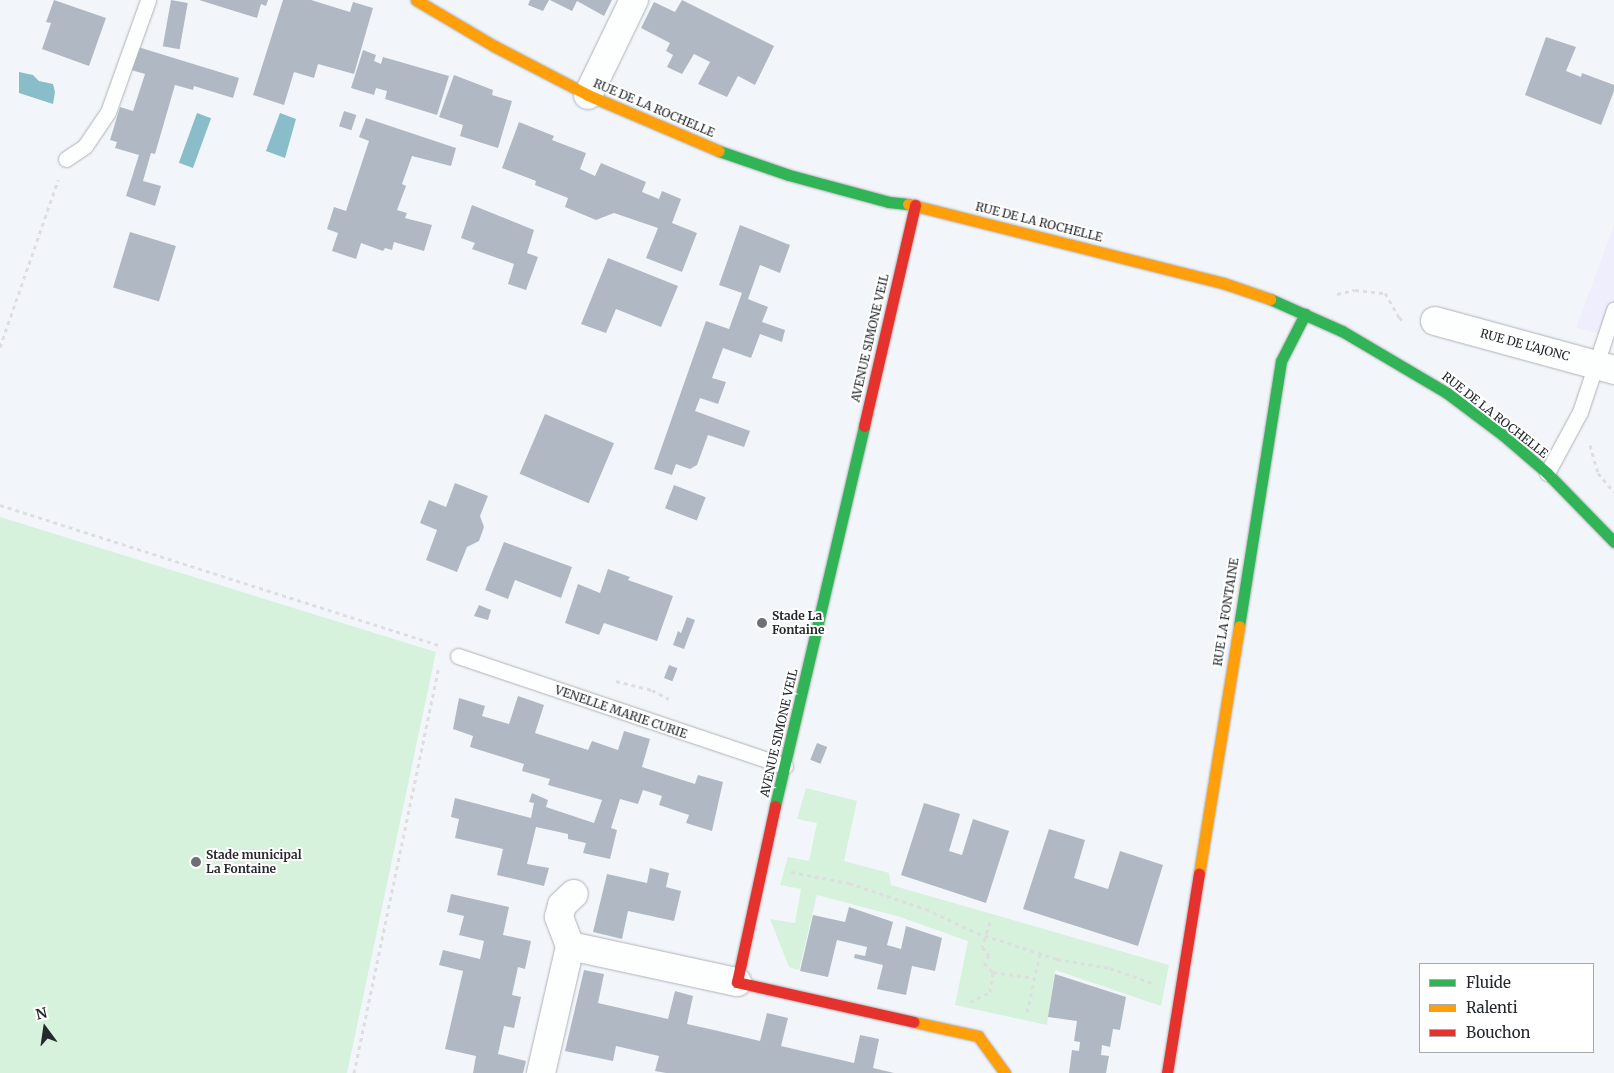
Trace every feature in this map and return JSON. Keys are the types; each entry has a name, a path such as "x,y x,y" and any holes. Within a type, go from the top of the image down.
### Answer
{"street":[{"name":"RUE DE LA ROCHELLE","path":"416,0 494,46 588,95 680,136 742,160 889,202 915,205 1224,283 1342,330 1448,393 1547,473 1614,542"},
{"path":"588,95 634,0"},
{"name":"AVENUE SIMONE VEIL","path":"737,982 761,866 915,205"},
{"name":"RUE LA FONTAINE","path":"1166,1073 1281,361 1305,314"},
{"name":"RUE DE L'AJONC","path":"1435,321 1605,367"},
{"path":"541,1073 570,946 560,917 562,906 574,894"},
{"path":"570,946 978,1036 1005,1073"}],"lane":[{"path":"66,159 85,146 108,112 148,0"},
{"path":"1547,473 1605,367 1614,310"},
{"name":"VENELLE MARIE CURIE","path":"458,656 784,766"}],"path":[{"path":"0,347 66,159"},
{"path":"1305,314 1336,294 1355,290 1385,293 1399,318"},
{"path":"1580,412 1598,473 1614,492"},
{"path":"0,505 443,646"},
{"path":"354,1073 439,666"},
{"path":"761,866 849,883 926,909 986,936 1040,954 1110,968 1179,992"},
{"path":"990,922 982,947 989,955 984,963 993,972 1035,978"},
{"path":"1027,1012 1040,954"}],"shaded area":[{"path":"1614,225 1614,337 1576,328"}],"green space":[{"name":"Stade municipal La Fontaine","path":"0,517 436,652 347,1073 0,1073"},
{"path":"806,788 857,801 844,861 889,873 891,885 1169,965 1161,1006 1055,970 1047,1025 955,1005 968,941 897,916 817,895 799,970 789,967 770,919 795,923 801,889 780,885 788,857 809,861 817,823 797,819"}],"water":[{"path":"19,72 33,75 39,81 53,84 55,92 53,104 19,93"},
{"path":"197,113 211,118 193,168 179,163"},
{"path":"280,113 296,119 285,158 266,151"}],"building":[{"path":"54,0 106,18 89,66 42,49 51,23 46,22"},
{"path":"171,0 188,3 180,49 163,46"},
{"path":"199,0 268,0 266,6 261,4 257,18"},
{"path":"283,0 311,0 350,12 353,2 373,8 354,74 318,64 314,78 294,72 284,105 253,95"},
{"path":"530,0 549,0 543,11 528,5"},
{"path":"550,0 612,0 604,16 577,1 572,11"},
{"path":"682,0 774,46 755,85 738,76 727,97 698,84 710,62 694,54 682,74 667,67 673,55 666,51 670,43 641,28 654,2 675,12"},
{"path":"1546,37 1576,47 1566,71 1581,77 1582,73 1614,85 1614,91 1601,125 1525,95"},
{"path":"138,47 239,78 233,98 194,86 193,90 175,85 155,154 151,153 143,181 161,186 155,206 126,196 139,155 115,148 117,142 110,140 120,107 133,111 145,74 131,70"},
{"path":"363,50 376,55 374,61 381,64 383,57 449,76 437,115 385,99 387,91 376,88 374,95 351,88"},
{"path":"454,75 493,90 492,95 512,101 498,148 460,136 463,125 439,117"},
{"path":"344,111 356,115 351,130 339,126"},
{"path":"366,118 456,148 451,166 412,156 402,184 406,186 397,210 407,213 405,218 432,225 424,251 394,242 392,250 385,248 383,251 361,243 356,259 332,251 338,233 327,229 334,207 346,211 369,141 359,137"},
{"path":"519,122 554,136 552,140 586,153 580,169 595,176 601,163 646,182 642,192 659,199 662,191 681,199 672,223 697,233 682,272 646,258 658,228 614,213 596,220 565,207 568,198 535,185 536,181 502,168"},
{"path":"472,205 534,230 527,253 538,257 526,290 508,284 514,264 472,249 475,243 461,238"},
{"path":"740,225 790,245 780,273 760,265 748,299 768,307 762,322 785,330 782,342 760,334 751,358 723,348 712,378 726,382 718,404 700,398 695,411 750,431 744,447 708,435 697,465 690,469 676,464 672,475 654,469 706,321 729,329 742,293 719,285"},
{"path":"130,232 176,246 159,301 113,287"},
{"path":"608,258 678,286 661,327 616,309 606,333 581,324"},
{"path":"545,414 614,443 589,503 520,474"},
{"path":"455,483 488,496 480,516 484,527 479,541 467,547 457,572 426,560 437,530 420,523 429,500 446,507"},
{"path":"674,485 706,497 697,521 665,508"},
{"path":"504,542 572,567 561,598 515,580 508,599 485,590"},
{"path":"608,569 630,577 628,580 673,596 657,641 604,623 599,635 565,623 578,584 600,593"},
{"path":"479,605 491,610 488,620 474,616"},
{"path":"687,617 695,620 684,649 673,645 678,631 681,633"},
{"path":"669,665 677,668 672,681 664,678"},
{"path":"518,696 544,705 535,733 588,750 592,741 618,750 624,731 650,739 642,767 695,784 698,775 723,782 712,831 686,823 689,815 659,805 662,796 643,790 638,804 620,799 611,828 617,830 610,859 583,853 586,843 568,839 568,834 536,827 527,864 549,868 544,886 497,875 503,849 455,838 459,819 451,817 455,798 531,818 534,803 529,802 532,793 548,800 546,807 594,823 602,800 548,785 550,779 522,771 524,764 470,747 473,736 453,729 459,698 485,706 482,716 509,724"},
{"path":"817,743 827,747 820,764 810,760"},
{"path":"924,803 960,814 949,851 962,855 973,819 1009,831 986,903 901,875"},
{"path":"1049,829 1085,840 1074,878 1108,889 1120,851 1163,865 1138,946 1023,909"},
{"path":"650,868 669,873 666,887 681,891 674,921 628,911 622,939 593,932 607,874 647,883"},
{"path":"451,894 509,907 503,935 531,941 525,969 518,967 512,995 521,997 514,1028 504,1026 498,1054 526,1061 523,1073 473,1073 476,1056 445,1049 463,971 439,965 443,950 480,959 484,941 459,935 464,916 447,912"},
{"path":"849,907 893,922 887,945 901,949 906,926 942,938 935,971 912,966 906,995 877,989 883,965 854,958 855,954 865,956 867,947 837,940 828,977 800,971 813,915 845,922"},
{"path":"584,970 604,974 598,1003 668,1019 675,991 693,996 687,1024 760,1041 767,1013 788,1018 781,1046 854,1063 860,1035 879,1039 873,1068 894,1073 666,1073 655,1071 659,1056 616,1046 613,1061 565,1051"},
{"path":"1055,974 1126,997 1120,1030 1113,1029 1110,1047 1102,1045 1101,1055 1109,1056 1106,1073 1069,1073 1072,1050 1079,1051 1080,1042 1074,1041 1077,1021 1048,1017"}],"traffic: fast":[{"path":"719,151 789,175 889,202 908,204"},
{"path":"1270,299 1342,331 1447,393 1503,435 1547,473 1614,542"},
{"path":"1239,626 1281,361 1305,314"},
{"path":"775,806 864,426"}],"traffic: slow":[{"path":"416,0 494,46 588,95 719,151"},
{"path":"908,204 1223,283 1270,299"},
{"path":"1199,874 1239,626"},
{"path":"914,1022 978,1036 1005,1073"}],"traffic: jam":[{"path":"864,426 915,205"},
{"path":"775,806 737,982 914,1022"},
{"path":"1167,1073 1199,874"}],"place":[{"name":"Stade La Fontaine","path":"762,623"},
{"name":"Stade municipal La Fontaine","path":"196,862"}]}
